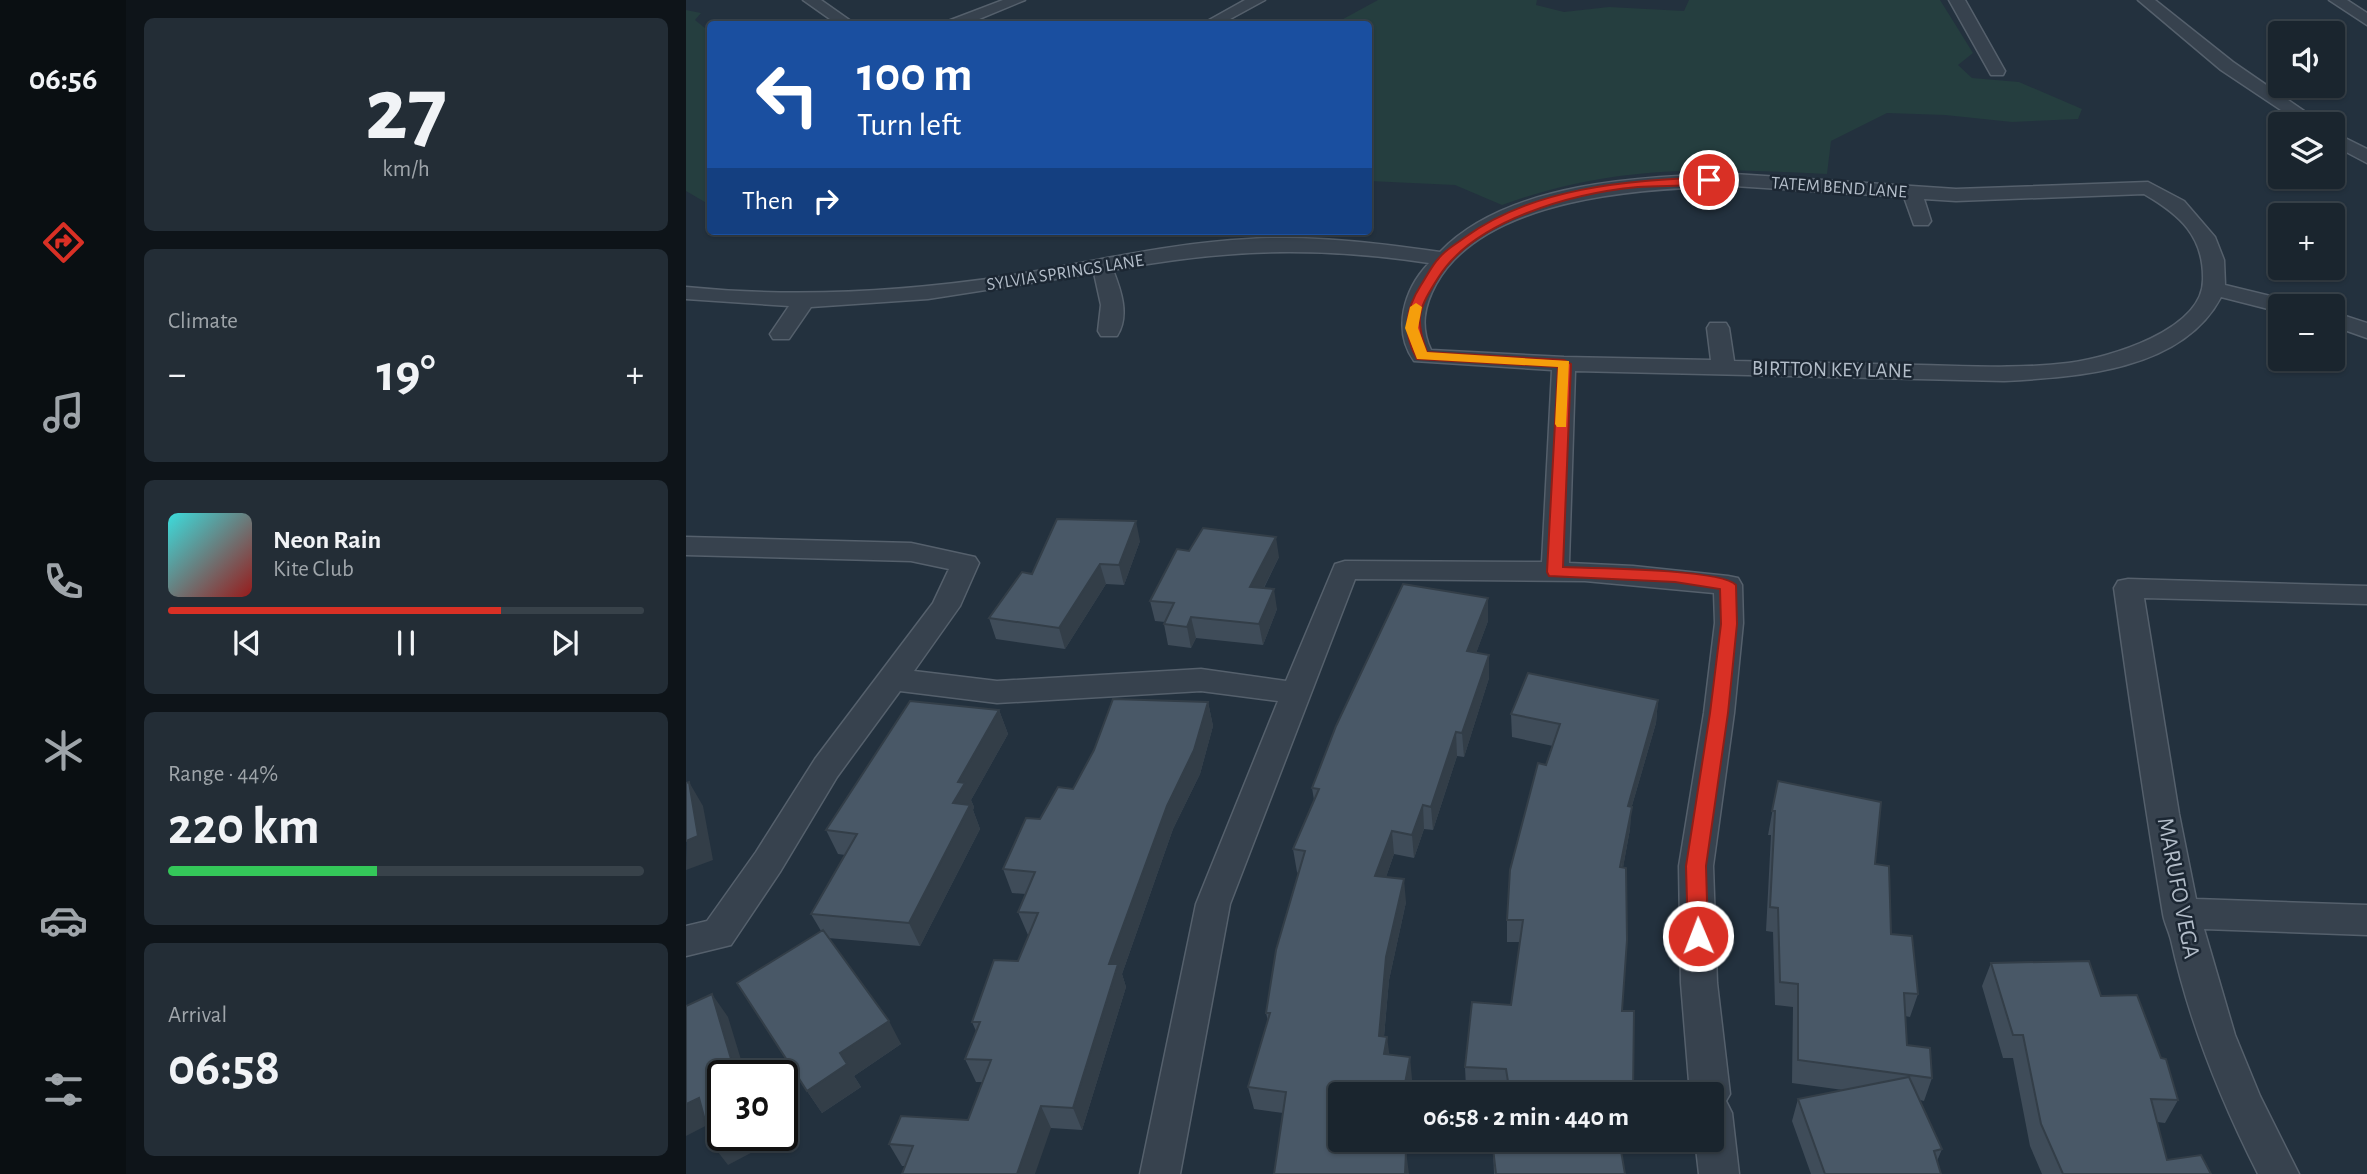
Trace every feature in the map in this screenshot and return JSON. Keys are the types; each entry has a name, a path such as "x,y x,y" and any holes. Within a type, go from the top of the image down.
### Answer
{"street":[{"path":"811,0 842,21"},
{"path":"962,21 1017,0"},
{"path":"1216,21 1257,0"},
{"path":"1957,0 1997,71"},
{"path":"2146,0 2227,66 2296,112"},
{"path":"2337,0 2367,20"},
{"path":"2345,143 2362,151"},
{"name":"TATEM BEND LANE","path":"1422,356 1412,328 1417,300 1443,259 1483,230 1514,214 1589,191 1636,184 1734,180 1913,193 2015,195 2148,188 2177,205 2196,223 2208,241 2214,260 2214,289"},
{"path":"1913,193 1921,221"},
{"name":"SYLVIA SPRINGS LANE","path":"686,293 805,300 956,289 1185,252 1288,244 1357,246 1443,259"},
{"path":"1101,265 1113,298 1114,317 1109,331"},
{"path":"2214,289 2268,302"},
{"name":"BIRTTON KEY LANE","path":"1422,356 1564,364 2004,373 2068,370 2111,362 2168,340 2205,306 2214,289"},
{"path":"781,334 805,300"},
{"path":"2345,323 2367,331"},
{"path":"1718,328 1723,366"},
{"path":"1555,572 1564,364"},
{"path":"686,546 911,552 965,564 946,606 826,768 768,862 702,938"},
{"path":"1160,1174 1213,904 1345,570 1555,572 1675,577 1728,585 1729,624 1719,713 1696,866 1699,983 1709,1082"},
{"name":"MARUFO VEGA","path":"2279,1174 2259,1140 2206,1010 2180,914 2128,588 2367,596"},
{"path":"891,679 997,692 1201,680 1296,693"},
{"path":"2180,914 2367,920"},
{"path":"1716,1152 1719,1174"}],"green space":[{"path":"1378,0 1537,0 1536,5 1564,12 1609,7 1684,11 1689,0 1940,0 1973,53 1958,65 1972,78 2019,82 2082,109 2078,119 2012,122 1945,115 1887,113 1831,141 1827,174 1703,170 1663,172 1584,182 1502,205 1455,185 1372,181 1372,21 1340,21"},
{"path":"686,10 701,13 695,20 707,30 707,203 686,191"}],"building":[{"path":"1057,519 1136,521 1119,565 1100,564 1059,628 989,618 1022,572 1032,574"},
{"path":"1203,528 1276,537 1250,587 1274,589 1259,624 1191,617 1187,627 1164,624 1174,603 1150,601 1177,549 1189,551"},
{"path":"1403,584 1488,598 1467,651 1489,655 1462,733 1456,732 1431,807 1423,805 1412,835 1392,831 1375,876 1404,879 1386,957 1379,1036 1387,1037 1384,1054 1410,1057 1405,1082 1328,1082 1328,1152 1406,1152 1405,1174 1274,1174 1286,1092 1248,1087 1270,1013 1266,1013 1276,950 1305,851 1293,849 1319,789 1312,788 1336,726"},
{"path":"1528,673 1658,700 1628,806 1632,807 1620,867 1626,868 1627,940 1622,1011 1634,1011 1633,1082 1508,1082 1506,1069 1465,1067 1472,1002 1511,1005 1523,920 1507,920 1510,870 1538,763 1546,765 1560,724 1511,714"},
{"path":"1113,699 1208,702 1194,750 1167,806 1109,964 1118,964 1073,1108 1041,1106 1017,1174 902,1174 913,1146 889,1144 901,1116 968,1120 991,1060 965,1059 980,1022 972,1022 994,960 1018,961 1038,913 1018,912 1035,872 1003,869 1026,818 1040,819 1058,787 1073,789 1094,750"},
{"path":"910,701 999,710 958,782 965,783 953,803 970,805 909,923 811,914 857,834 826,830"},
{"path":"1778,781 1881,802 1875,864 1889,866 1891,934 1912,936 1918,994 1904,993 1907,1045 1930,1048 1932,1078 1798,1060 1798,984 1780,982 1778,908 1770,907 1775,811 1772,811"},
{"path":"689,782 698,836 686,841 686,783"},
{"path":"823,930 889,1021 840,1053 847,1064 807,1091 798,1077 798,1060 787,1060 737,983"},
{"path":"2089,961 2101,996 2137,995 2161,1058 2166,1059 2178,1100 2151,1099 2167,1160 2201,1155 2211,1174 2063,1174 2041,1124 2023,1035 2013,1035 1991,963"},
{"path":"712,994 731,1060 707,1060 707,1128 699,1098 686,1104 686,1006"},
{"path":"1909,1077 1942,1149 1934,1151 1941,1174 1825,1174 1798,1099"},
{"path":"1493,1152 1621,1152 1625,1174 1496,1174"}],"slow traffic":[{"path":"1416,307 1412,328 1422,356 1564,364 1562,424"}],"route":[{"path":"1698,936 1696,866 1719,713 1729,624 1728,585 1675,577 1555,572 1564,364 1422,356 1412,328 1417,300 1443,259 1483,230 1514,214 1589,191 1636,184 1709,180"}]}
